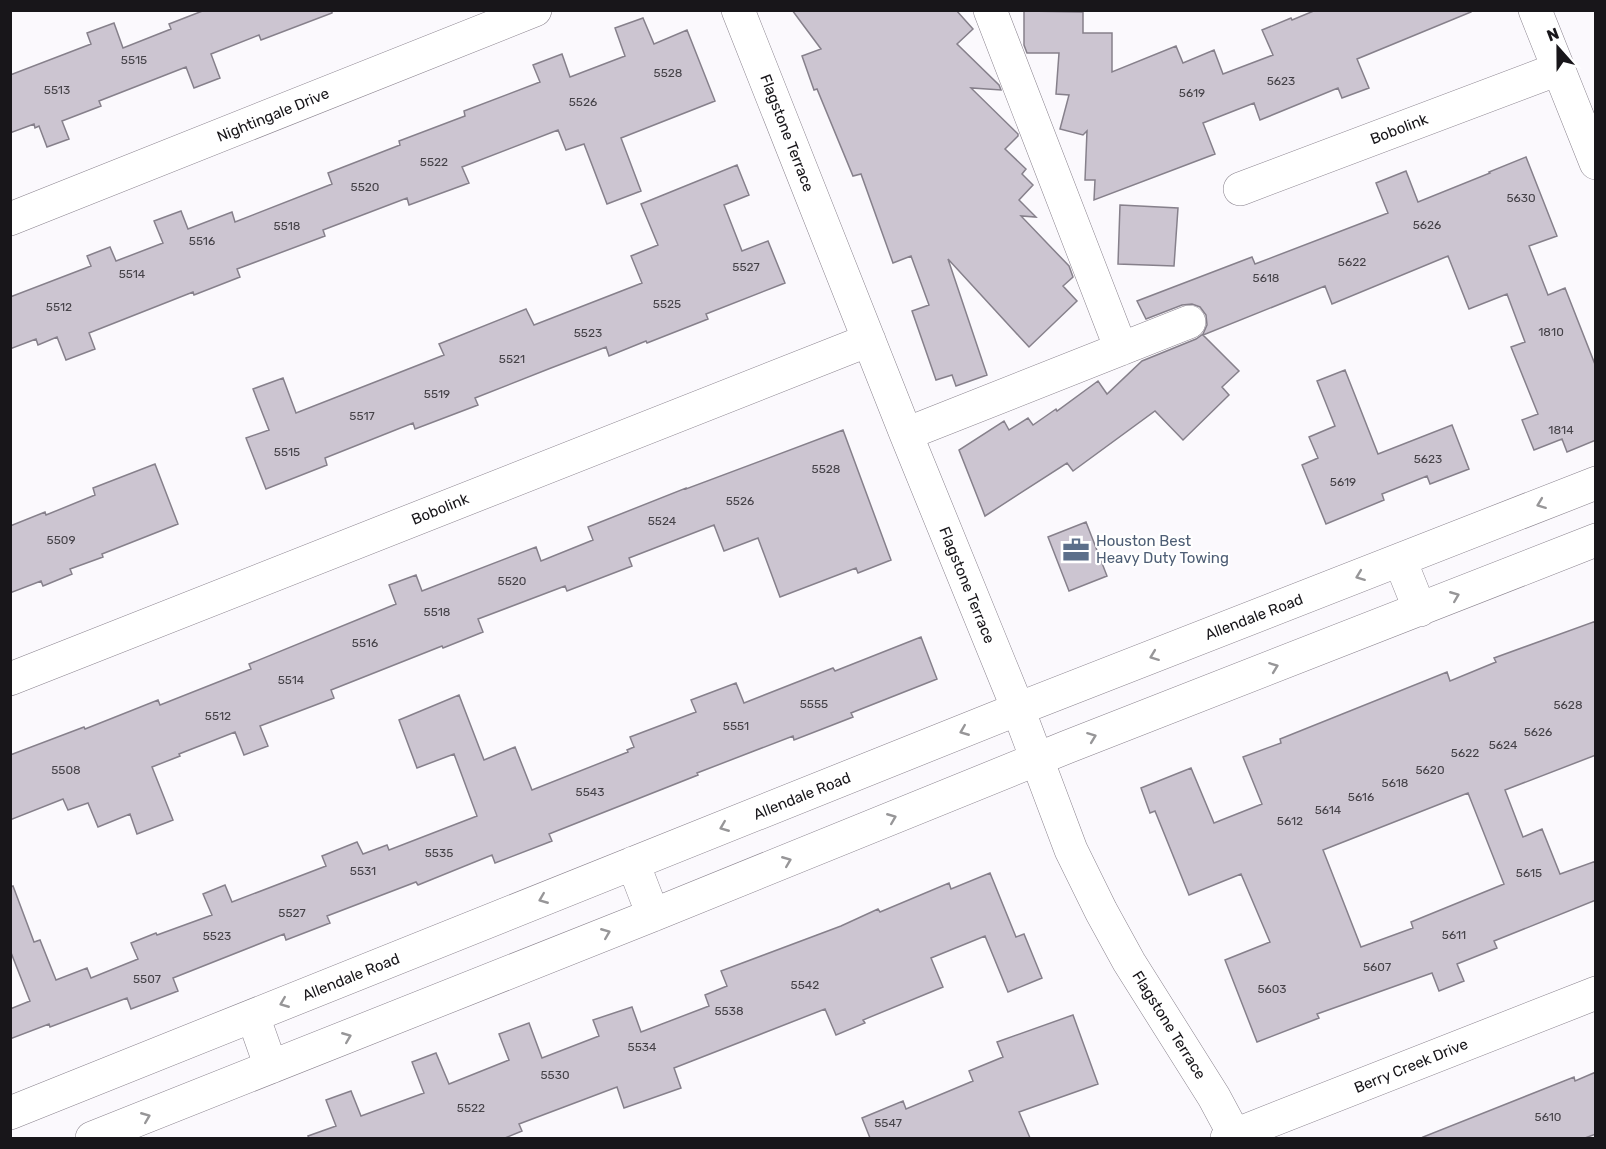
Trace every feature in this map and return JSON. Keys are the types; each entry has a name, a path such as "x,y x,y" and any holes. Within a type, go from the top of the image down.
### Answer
{"street":[{"name":"Nightingale Drive","path":"10,219 535,10"},
{"name":"Flagstone Terrace","path":"738,10 1038,759 1071,850 1129,962 1214,1097 1233,1138"},
{"path":"990,10 1121,349"},
{"path":"1534,10 1596,163"},
{"name":"Bobolink","path":"1240,189 1558,69"},
{"path":"906,434 1190,322"},
{"name":"Bobolink","path":"10,679 869,340"},
{"name":"Allendale Road","path":"10,1113 1018,709 1596,483"},
{"path":"92,1138 1038,759 1596,540"},
{"path":"1400,560 1420,610"},
{"path":"633,863 652,915"},
{"name":"Berry Creek Drive","path":"1233,1138 1596,993"},
{"path":"253,1016 271,1067"}],"building":[{"path":"205,10 332,10 332,13 261,40 259,35 211,54 220,78 194,88 186,67 99,101 101,106 62,121 69,139 47,147 39,126 35,128 34,124 10,133 10,75 91,44 87,33 114,23 123,48 171,29 169,24"},
{"path":"792,10 956,10 973,29 957,44 999,85 1001,90 971,88 1018,134 1005,149 1026,169 1022,174 1033,185 1019,200 1036,217 1021,216 1069,266 1073,277 1063,286 1077,301 1029,347 948,259 987,375 956,386 952,375 936,380 912,311 929,305 911,256 893,263 861,174 853,176 817,89 814,90 802,56 821,49"},
{"path":"1316,10 1471,10 1471,12 1357,59 1369,88 1342,98 1338,88 1260,120 1254,103 1203,123 1215,154 1094,200 1095,180 1085,180 1087,131 1083,135 1060,129 1069,95 1056,94 1059,53 1027,53 1024,45 1024,11 1083,12 1083,33 1112,33 1112,72 1176,46 1183,63 1214,50 1223,74 1273,55 1262,30"},
{"path":"643,18 654,44 687,30 715,101 621,138 641,191 607,204 584,144 566,150 558,130 462,167 469,183 409,205 407,198 323,230 325,236 237,269 240,277 194,295 193,292 89,333 95,349 66,360 57,337 38,345 36,339 10,349 10,297 91,266 87,256 110,247 116,261 163,243 154,221 181,211 188,229 232,212 235,222 332,184 328,173 400,145 399,141 465,116 464,111 540,82 533,65 562,54 570,77 625,56 615,28"},
{"path":"1526,157 1557,236 1529,246 1548,295 1565,288 1596,367 1596,440 1567,452 1562,439 1534,450 1522,420 1538,414 1511,347 1525,342 1507,294 1469,309 1448,256 1332,304 1325,286 1203,335 1239,371 1222,387 1229,395 1183,440 1155,411 1073,471 1067,463 985,516 959,450 1004,421 1009,430 1028,418 1033,425 1056,409 1057,411 1098,381 1107,394 1142,361 1196,339 1203,334 1207,325 1206,315 1200,307 1192,304 1182,305 1146,319 1137,301 1252,257 1255,264 1388,213 1376,183 1406,171 1418,202"},
{"path":"737,165 749,195 724,205 742,251 768,241 785,283 706,314 708,319 647,343 646,341 609,356 606,347 475,398 478,405 415,429 413,423 325,458 327,465 266,489 246,438 269,430 253,389 283,378 296,413 444,355 439,344 526,309 534,325 642,283 631,256 658,245 641,204"},
{"path":"1120,205 1178,208 1174,266 1118,264"},
{"path":"1345,370 1378,454 1452,425 1469,469 1430,484 1427,476 1382,494 1384,500 1326,524 1302,465 1318,458 1309,437 1335,426 1317,381"},
{"path":"843,430 891,560 858,573 856,568 780,597 758,538 724,551 714,525 629,558 632,566 567,591 565,586 478,619 483,632 331,690 334,698 260,726 268,746 244,755 235,732 152,767 173,820 137,834 130,814 98,827 88,803 68,810 63,799 10,820 10,755 158,700 160,705 251,669 249,664 396,604 389,585 416,575 422,591 536,547 541,561 593,540 588,527"},
{"path":"155,464 178,524 102,554 103,557 70,569 72,574 43,586 41,581 10,593 10,526 45,512 46,515 95,495 93,488"},
{"path":"1086,522 1107,576 1069,591 1048,537"},
{"path":"1596,621 1596,755 1505,790 1523,837 1542,829 1560,874 1596,861 1596,900 1494,941 1497,948 1457,964 1464,981 1439,991 1432,973 1317,1014 1319,1018 1257,1042 1225,960 1270,942 1241,874 1189,895 1155,811 1150,813 1141,788 1191,768 1214,823 1262,804 1243,757 1281,743 1280,739 1447,672 1450,681 1496,662 1494,658","holes":["1468,793 1504,884 1411,922 1413,928 1361,947 1323,850"]},
{"path":"921,637 937,679 851,713 853,717 794,740 793,736 697,773 698,775 549,834 552,841 495,863 492,855 418,885 416,882 327,916 330,923 286,940 284,934 173,978 178,991 131,1009 127,998 50,1027 49,1024 10,1039 10,1009 30,1001 10,950 10,887 13,886 34,942 40,940 56,980 87,968 91,978 138,959 131,943 212,915 203,894 225,885 232,902 326,866 322,856 357,842 363,854 387,845 389,850 477,816 454,754 417,768 399,720 459,695 484,760 515,747 532,790 628,752 627,750 634,747 630,737 696,712 691,700 736,683 744,703 833,668 835,671"},
{"path":"990,873 1016,937 1024,934 1042,978 1008,992 985,936 931,958 943,987 863,1020 865,1023 836,1035 825,1009 674,1068 681,1088 624,1108 617,1087 519,1124 522,1131 505,1138 309,1138 308,1136 336,1126 326,1100 351,1091 361,1116 424,1093 412,1062 436,1053 449,1084 509,1060 499,1034 529,1023 542,1058 599,1036 593,1020 632,1007 641,1032 709,1006 705,995 727,986 721,971 841,926 878,909 880,912 949,883 951,889"},
{"path":"1073,1015 1098,1084 1019,1112 1030,1138 870,1138 862,1118 903,1101 906,1109 973,1081 969,1071 1003,1057 997,1042"},
{"path":"1596,1072 1596,1134 1585,1138 1423,1137 1574,1077 1575,1081"}],"place":[{"name":"Houston Best Heavy Duty Towing","path":"1076,550"}]}
